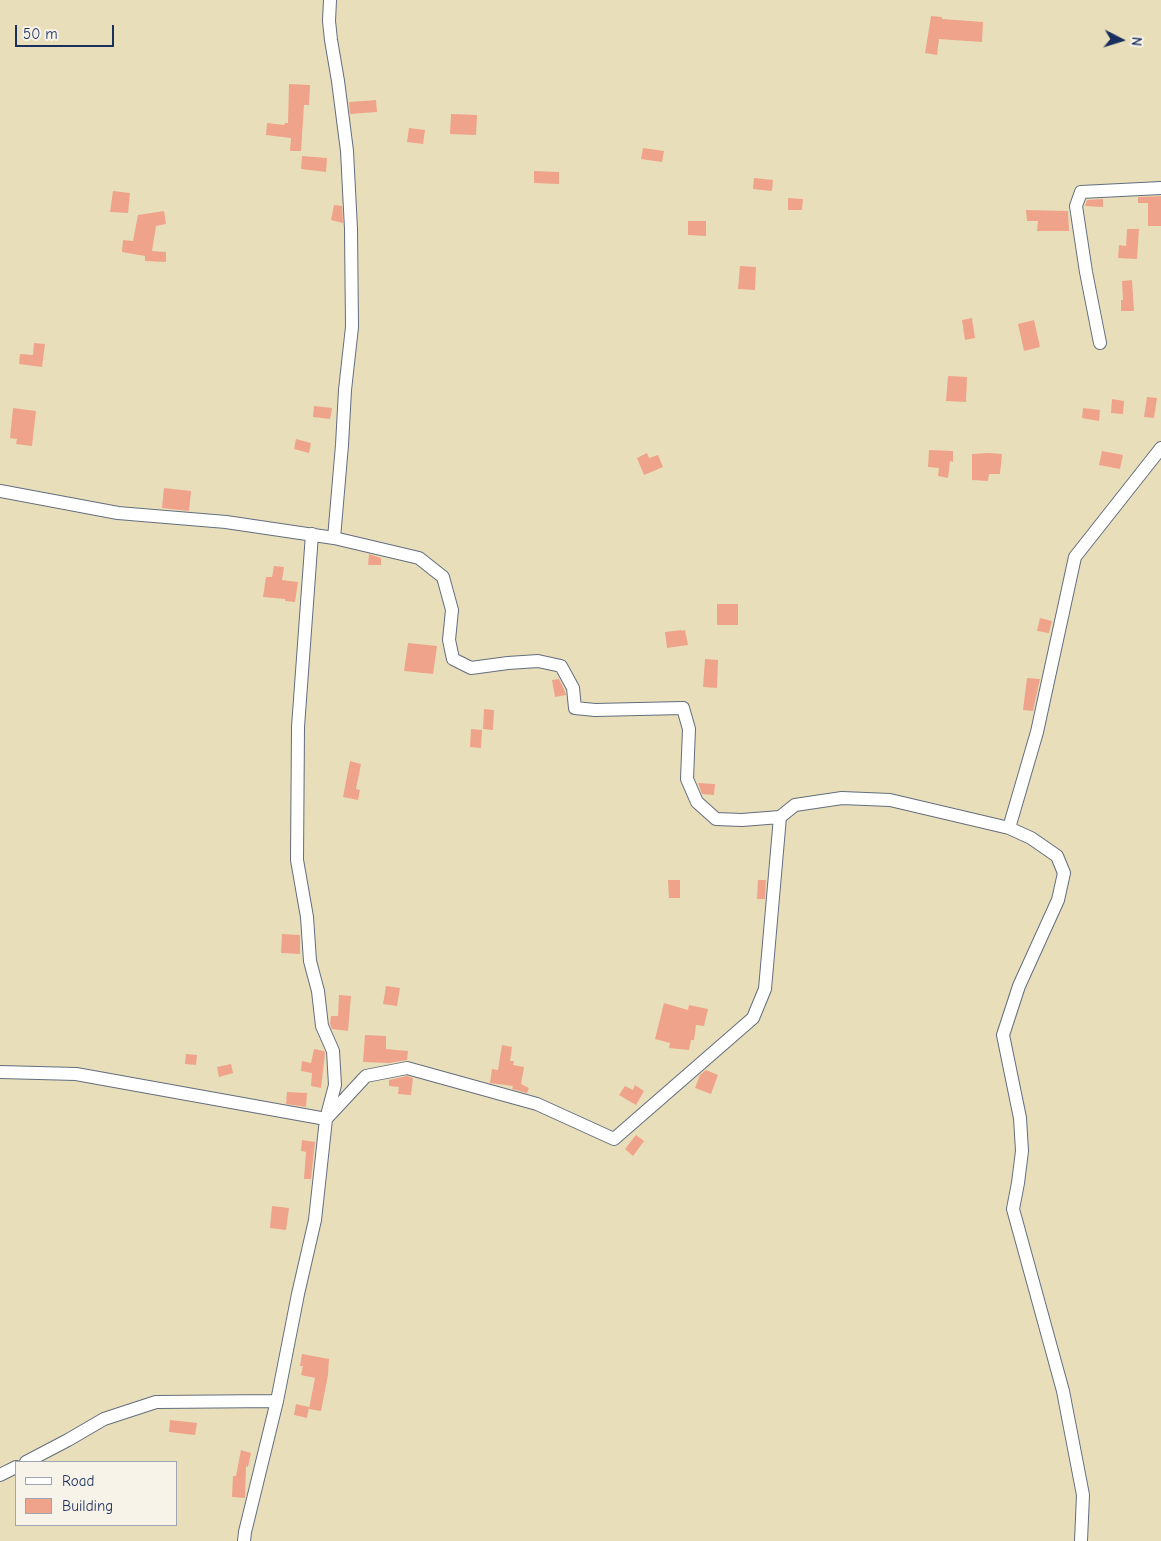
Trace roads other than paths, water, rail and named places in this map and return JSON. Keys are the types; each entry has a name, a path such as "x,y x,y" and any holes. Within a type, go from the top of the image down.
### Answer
{"street":[{"path":"330,0 331,40 347,151 351,229 352,317 334,538"},
{"path":"1100,343 1086,272 1076,206 1080,192 1161,188"},
{"path":"1009,828 1037,732 1075,557 1161,448"},
{"path":"0,491 118,513 226,522 312,534 419,558 443,577 452,610 448,640 453,659 471,668 508,662 538,661 562,666 573,688 576,708 595,710 683,708 689,729 687,780 697,802 716,818 742,820 780,816 795,805 842,798 890,800 1009,828 1031,838 1057,856 1064,873 1058,900 1019,986 1003,1035 1020,1118 1022,1151 1018,1184 1012,1209 1063,1391 1083,1494 1081,1541"},
{"path":"244,1541 277,1401 315,1220 326,1119 335,1085 333,1051 322,1026 318,991 310,961 307,917 297,860 298,727 312,534"},
{"path":"326,1119 366,1076 407,1068 537,1104 614,1139 754,1018 765,989 780,816"},
{"path":"0,1072 76,1074 326,1119"},
{"path":"28,1461 104,1419 156,1402 277,1401"},
{"path":"0,1476 15,1468"}]}
